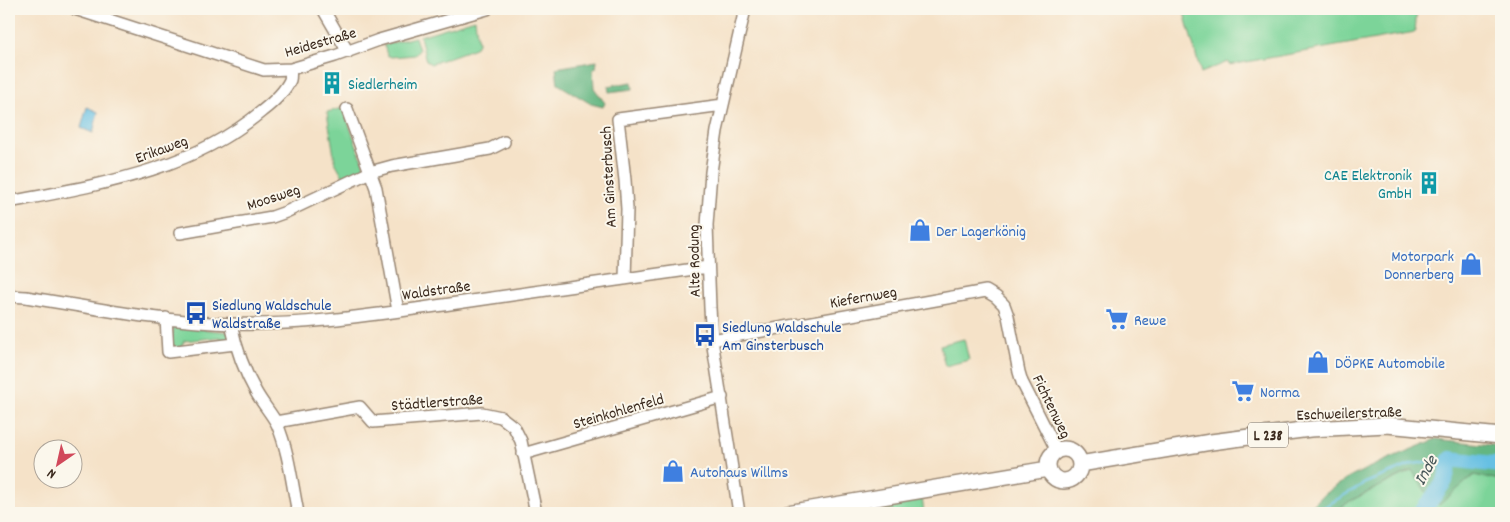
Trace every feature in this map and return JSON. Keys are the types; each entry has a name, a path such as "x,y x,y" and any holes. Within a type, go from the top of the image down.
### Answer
{"main road":[{"name":"Eschweilerstraße","path":"1080,464 1211,442 1310,429 1387,425 1501,436"},
{"path":"1065,450 1072,452 1076,455 1080,464 1077,474 1073,478 1064,481 1054,478 1048,469 1051,456 1057,451 1065,450"},
{"path":"786,513 1048,469"}],"street":[{"name":"Heidestraße","path":"75,9 264,70 290,69 348,52 466,12 487,9"},
{"path":"323,9 348,52"},
{"name":"Alte Rodung","path":"739,513 712,340 708,225 711,172 717,131 745,9"},
{"name":"Erikaweg","path":"9,202 104,184 154,169 200,152 236,130 266,108 290,80 290,69"},
{"name":"Am Ginsterbusch","path":"625,279 627,209 618,119 723,106"},
{"path":"348,109 376,188 398,311"},
{"name":"Moosweg","path":"180,233 272,217 370,172 392,166 490,149 504,142"},
{"name":"Waldstraße","path":"9,296 195,322 282,324 398,311 708,267"},
{"name":"Kiefernweg","path":"712,340 986,291 1004,305 1008,316"},
{"name":"Fichtenweg","path":"1008,316 1022,382 1057,451"},
{"path":"166,318 168,352 235,344"},
{"path":"231,324 235,344 245,372 256,394 276,422 284,442 298,513"},
{"name":"Steinkohlenfeld","path":"523,454 722,397"},
{"name":"Städtlerstraße","path":"276,422 360,407 373,422 482,413 501,416 514,427 520,441 536,513"}],"green space":[{"path":"1183,9 1417,9 1415,32 1229,65 1228,62 1201,73"},
{"path":"475,19 478,43 475,48 431,64 426,61 420,36"},
{"path":"415,37 419,50 415,55 391,57 387,55 384,45"},
{"path":"597,61 596,68 593,70 594,88 605,103 603,107 591,104 558,84 556,68"},
{"path":"632,82 633,89 609,92 608,86"},
{"path":"343,108 365,168 344,178 335,162 327,112"},
{"path":"174,326 229,332 230,338 227,342 219,343 221,337 184,341 181,348 176,350 171,343"},
{"path":"964,339 969,360 945,366 940,345"},
{"path":"1436,439 1501,446 1501,480 1474,475 1439,505 1426,492 1412,470 1350,501 1333,513 1306,513 1318,500 1348,479 1366,469"},
{"path":"1413,470 1426,492 1474,475 1501,480 1501,513 1333,513 1350,501"},
{"path":"922,497 924,513 827,513"}],"water":[{"path":"87,107 98,112 93,133 81,128"}],"waterway":[{"path":"1316,513 1365,483 1413,464 1450,459"},
{"name":"Inde","path":"1421,513 1445,481 1450,459 1501,465"}],"place":[{"name":"Siedlerheim","path":"332,83"},
{"name":"CAE Elektronik GmbH","path":"1429,183"},
{"name":"Der Lagerkönig","path":"920,230"},
{"name":"Motorpark Donnerberg","path":"1471,264"},
{"name":"Siedlung Waldschule Waldstraße","path":"196,313"},
{"name":"Rewe","path":"1117,319"},
{"name":"Siedlung Waldschule Am Ginsterbusch","path":"705,335"},
{"name":"DÖPKE Automobile","path":"1318,362"},
{"name":"Norma","path":"1243,391"},
{"name":"Autohaus Willms","path":"673,471"}]}
